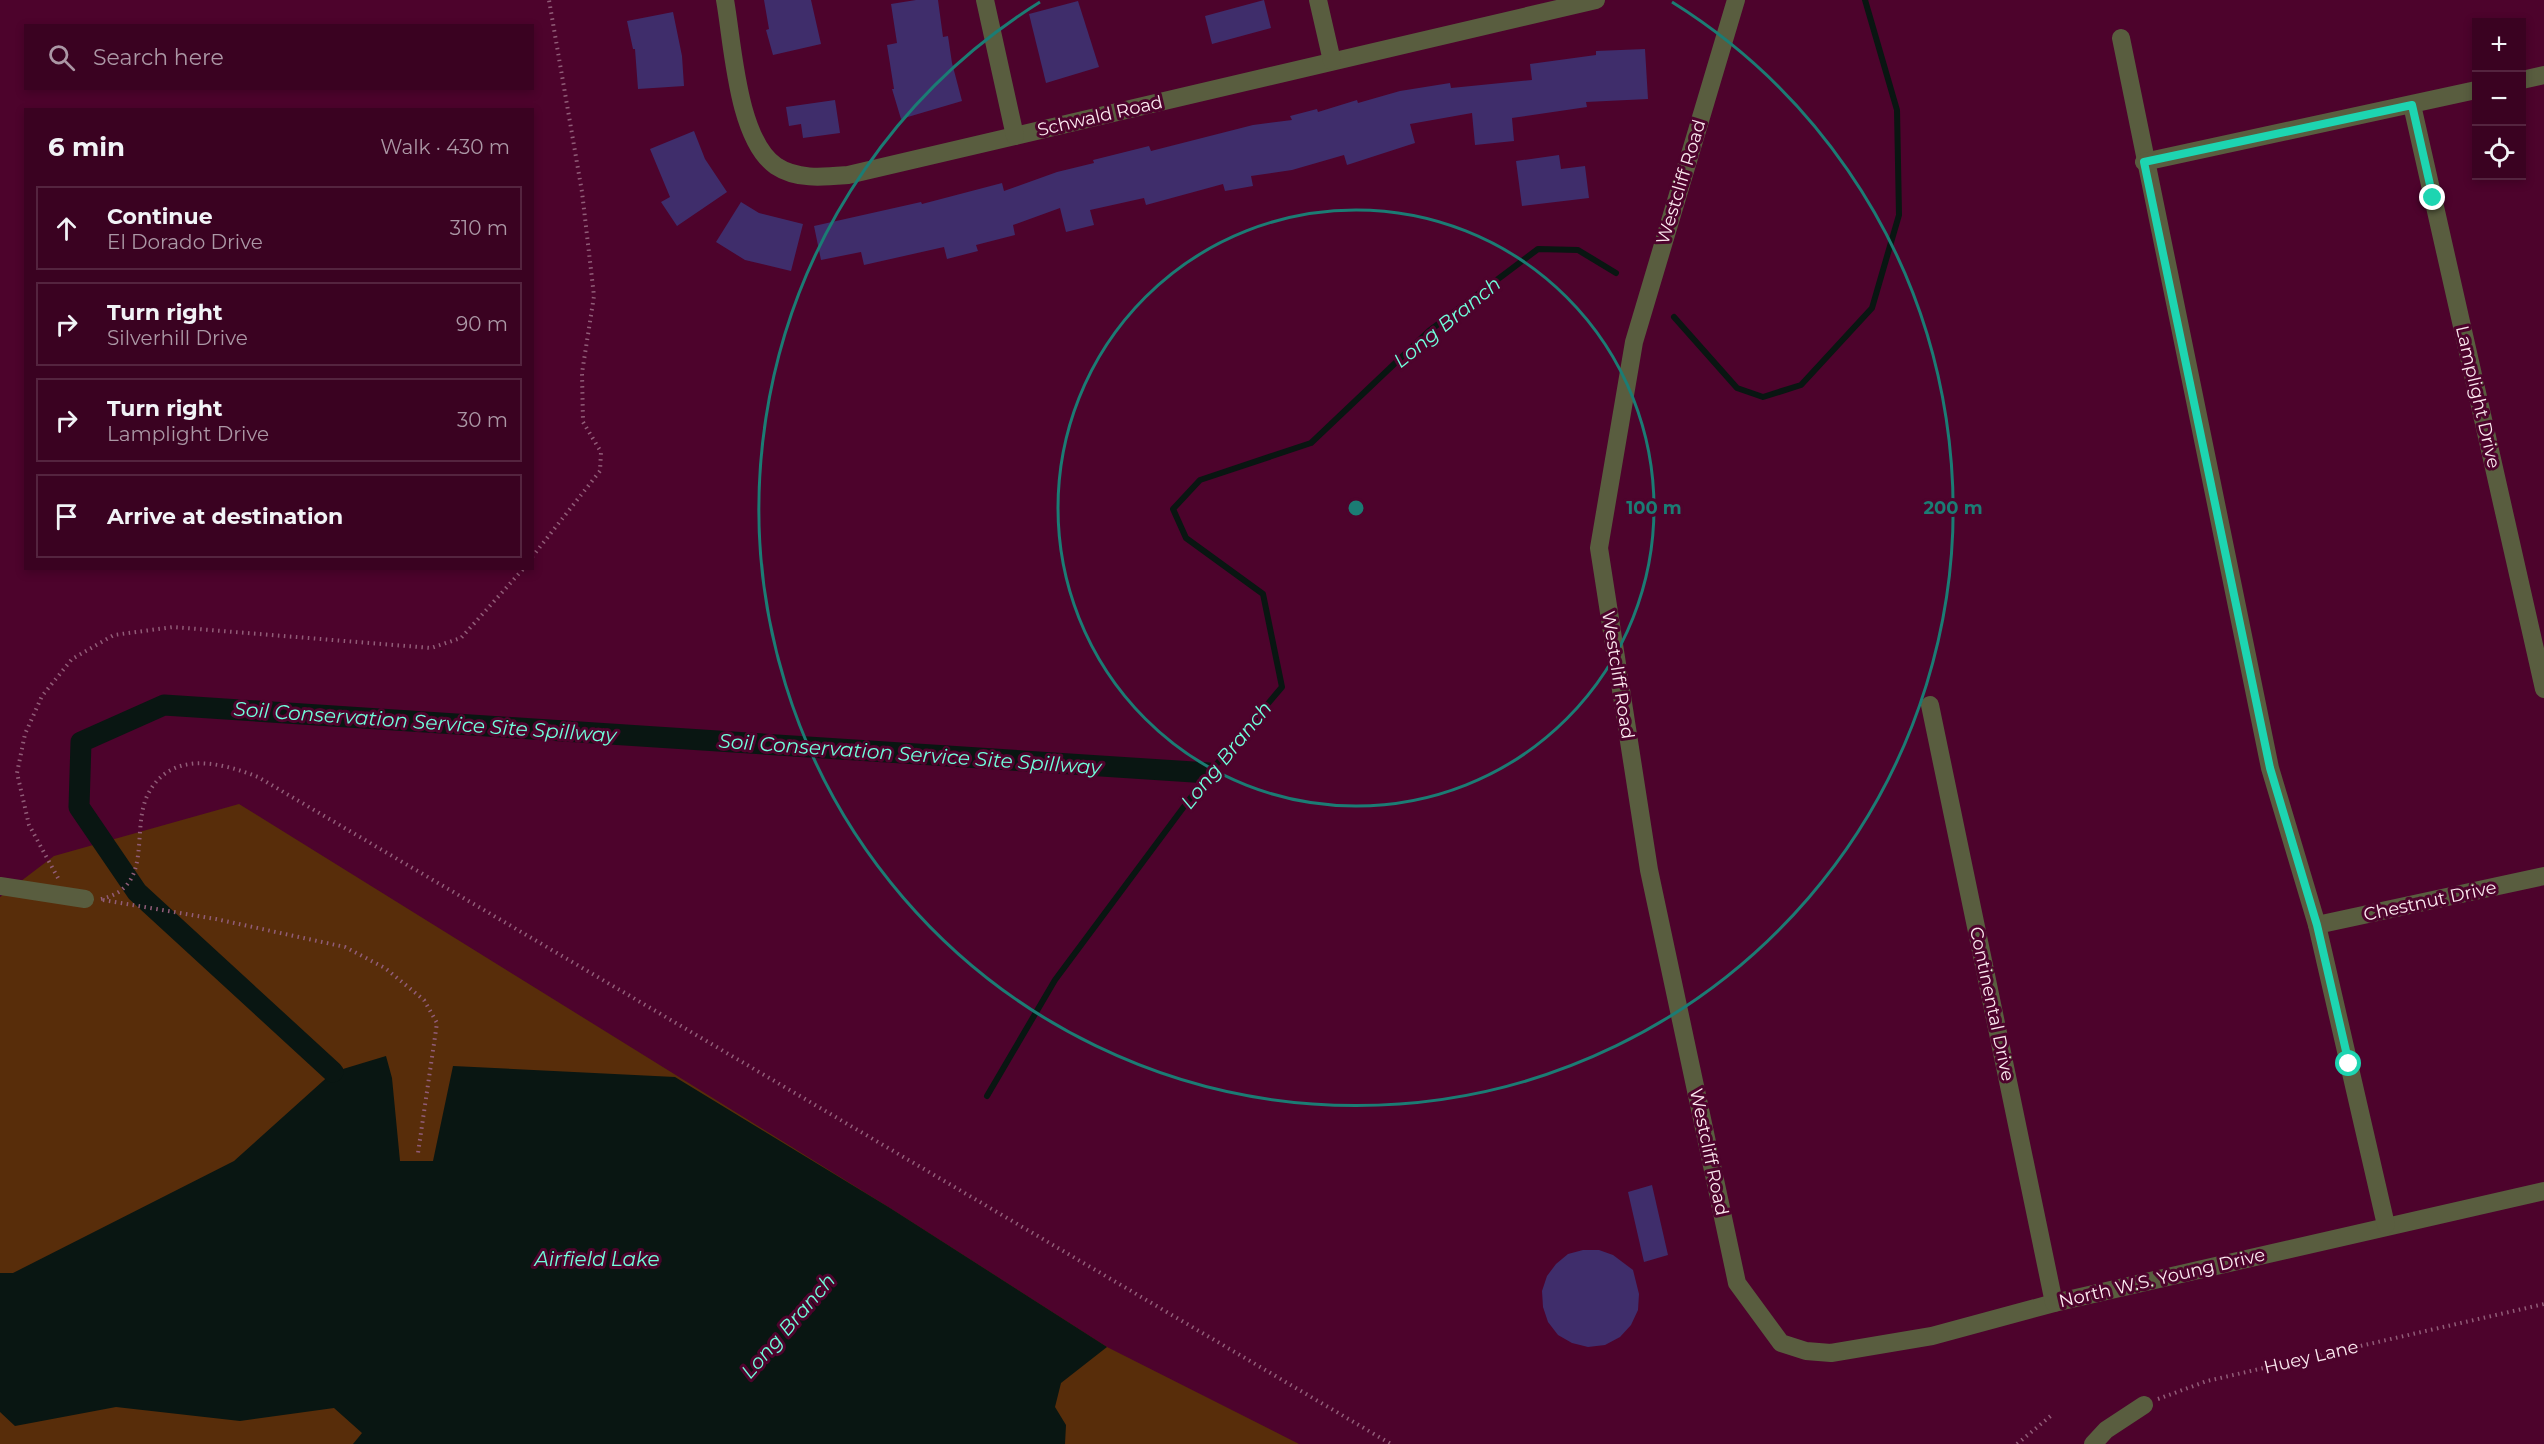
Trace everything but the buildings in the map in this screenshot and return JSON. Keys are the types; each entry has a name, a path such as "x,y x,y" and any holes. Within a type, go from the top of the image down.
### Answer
{"street":[{"name":"Schwald Road","path":"725,0 745,114 765,154 776,166 797,175 815,178 848,175 1596,0"},
{"path":"986,0 1015,136"},
{"path":"1318,0 1332,61"},
{"name":"Westcliff Road","path":"1736,0 1634,342 1599,548 1648,870 1737,1283 1781,1343"},
{"path":"2121,38 2144,162 2270,768 2317,925 2386,1225"},
{"path":"2526,79 2544,75"},
{"path":"2144,162 2472,91"},
{"name":"Lamplight Drive","path":"2412,105 2544,689"},
{"name":"Continental Drive","path":"1930,705 2054,1303"},
{"name":"Chestnut Drive","path":"2317,925 2544,876"},
{"path":"0,886 86,898"},
{"name":"North W.S. Young Drive","path":"1781,1343 1806,1351 1832,1353 1932,1336 2054,1303 2386,1225 2544,1191"},
{"path":"2093,1444 2106,1430 2144,1405"}],"path":[{"path":"534,554 600,471 601,452 583,422 582,373 594,296 582,192 549,0"},
{"path":"418,1153 437,1023 424,1000 393,975 345,947 216,920 86,898 38,846 29,825 18,773 24,734 42,696 72,659 114,635 173,627 431,648 461,638 522,570"},
{"path":"86,898 119,893 133,877 148,795 166,772 183,764 203,763 229,766 258,777 1391,1444"},
{"name":"Huey Lane","path":"2144,1405 2207,1381 2544,1304"},
{"path":"2017,1444 2053,1414"}],"shaded area":[{"name":"Airfield Lake","path":"239,804 890,1208 1107,1347 1299,1444 0,1444 0,897 54,856"}],"water":[{"name":"Airfield Lake","path":"386,1056 392,1078 400,1161 433,1161 453,1066 675,1077 890,1208 1107,1347 1061,1383 1055,1407 1066,1425 1065,1444 353,1444 362,1433 334,1408 240,1421 116,1407 15,1426 0,1412 0,1273 13,1273 234,1161 333,1072"}],"waterway":[{"name":"Long Branch","path":"1674,317 1737,388 1763,397 1801,385 1872,308 1899,215 1897,110 1865,0"},
{"name":"Long Branch","path":"987,1096 1055,980 1209,773 1282,687 1263,594 1186,538 1173,509 1200,480 1311,443 1429,331 1538,249 1578,250 1616,273"},
{"name":"Soil Conservation Service Site Spillway","path":"333,1072 137,892 79,807 81,742 164,705 1209,773"}],"route":[{"path":"2349,1064 2317,925 2270,768 2144,162 2412,105 2433,198"}]}
